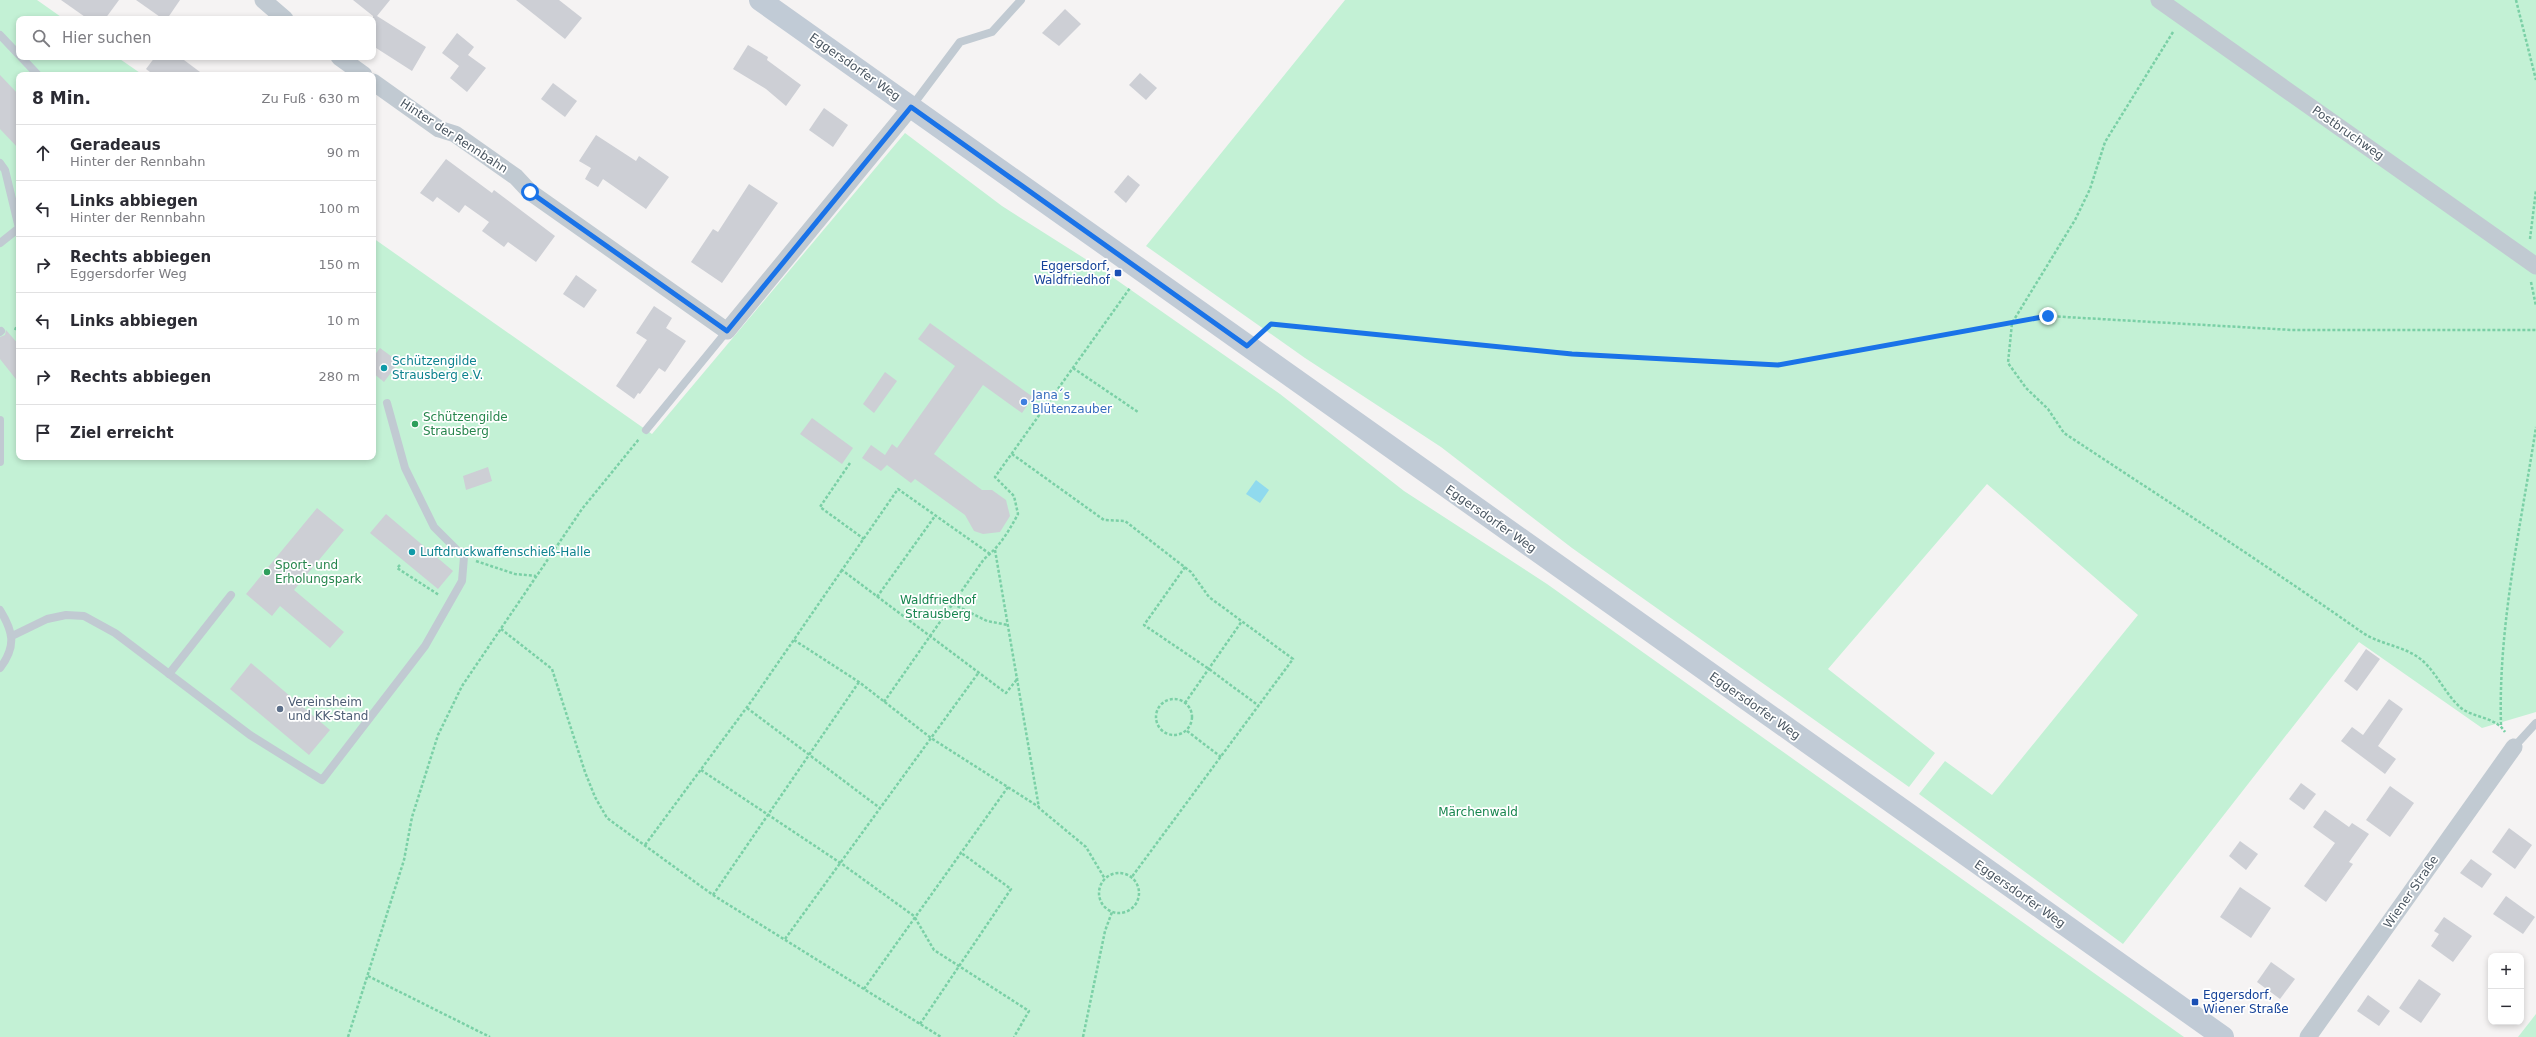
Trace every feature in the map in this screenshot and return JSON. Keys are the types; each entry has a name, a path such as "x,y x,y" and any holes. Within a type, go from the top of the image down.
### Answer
{"main road":[{"name":"Eggersdorfer Weg","path":"768,2 911,107 2223,1037"}],"street":[{"path":"263,0 282,16"},
{"name":"Postbruchweg","path":"2159,0 2536,266"},
{"path":"343,60 360,72"},
{"name":"Hinter der Rennbahn","path":"376,84 439,129 455,134 516,177 530,192 727,331"},
{"path":"727,331 911,107"},
{"name":"Wiener Straße","path":"2308,1037 2514,747"}],"lane":[{"path":"911,107 960,42 992,32 1021,0"},
{"path":"0,35 16,52"},
{"path":"24,60 35,72"},
{"path":"0,163 6,170 16,215"},
{"path":"0,243 16,230"},
{"path":"646,430 727,331"},
{"path":"12,636 47,619 66,615 84,616 115,633 250,735 322,780 406,674 462,582 464,557 434,526 404,468 387,403"},
{"path":"0,420 2,432 0,462"},
{"path":"169,674 231,595"},
{"path":"0,610 10,627 12,636 11,644 0,668"},
{"path":"2514,747 2536,723"}],"path":[{"path":"2516,0 2536,80"},
{"path":"2182,16 2105,142 2090,189 2075,220 2012,323 2008,364 2026,388 2048,409 2064,433 2271,568 2367,636 2410,652 2426,664 2458,705 2470,714 2501,726"},
{"path":"884,702 953,604 990,554 1010,531 1018,514 1014,496 995,477 1132,286"},
{"path":"1247,346 1271,324 1572,354 1778,365 2048,316 2292,330 2536,330"},
{"path":"1072,368 1138,412"},
{"path":"2514,747 2501,726 2500,689 2503,645 2536,427"},
{"path":"348,1037 404,860 412,817 438,736 462,686 582,509 646,430"},
{"path":"1012,454 1104,520 1125,521 1185,567 1209,596 1293,659 1222,757 1131,878"},
{"path":"850,463 820,507 864,539"},
{"path":"645,845 747,708 898,490 990,554"},
{"path":"877,597 935,516"},
{"path":"995,550 1040,808"},
{"path":"464,557 515,574 536,576"},
{"path":"400,565 397,568 444,598 452,600"},
{"path":"1185,567 1144,625 1209,669 1259,706"},
{"path":"842,570 1006,693 1018,678"},
{"path":"953,604 987,621 1008,625"},
{"path":"1185,703 1242,622"},
{"path":"501,629 552,669 595,797 608,818 713,895 941,1037"},
{"path":"794,639 859,682 931,738 1040,808 1086,847 1105,879"},
{"path":"785,939 979,672"},
{"path":"713,895 768,817 859,682"},
{"path":"1177,699 1185,703 1192,715 1190,726 1187,731 1175,736 1163,732 1159,728 1156,715 1158,709 1166,701 1177,699"},
{"path":"747,708 811,754 880,808"},
{"path":"1187,731 1222,757"},
{"path":"702,770 768,817 840,863 914,916 934,950 1029,1011 1014,1037"},
{"path":"864,989 914,916 1008,788"},
{"path":"920,1024 958,965 1011,889 960,852"},
{"path":"1116,873 1131,878 1138,892 1135,904 1125,912 1112,912 1102,904 1099,898 1101,884 1105,879 1116,873"},
{"path":"1083,1037 1105,931 1112,912"},
{"path":"368,976 490,1037"}],"green space":[{"path":"0,0 37,0 60,16 16,16 16,60 121,60 139,72 16,72 16,460 376,460 376,240 652,434 905,133 1002,206 1098,267 1280,394 1404,491 1547,584 2184,1037 0,1037"},
{"path":"1345,0 2536,0 2536,712 2482,728 2359,642 2123,944 1919,794 1945,761 1992,795 2138,615 1987,484 1828,669 1935,753 1909,787 1572,548 1441,447 1305,358 1146,246"},
{"path":"2536,1014 2536,1037 2518,1037"}],"water":[{"path":"1256,480 1269,490 1260,503 1246,494"}],"building":[{"path":"61,0 119,0 107,16 84,16"},
{"path":"136,0 180,0 169,16 159,16"},
{"path":"353,0 390,0 377,16 426,47 412,71 376,48 376,16 373,16"},
{"path":"516,0 559,0 582,18 565,39"},
{"path":"1065,9 1081,24 1059,46 1042,33"},
{"path":"457,33 474,47 468,55 486,68 467,92 450,78 459,66 442,53"},
{"path":"748,45 768,57 767,60 801,85 786,106 766,89 733,69"},
{"path":"153,60 184,60 200,72 150,72 146,69"},
{"path":"1140,73 1157,88 1146,100 1129,85"},
{"path":"0,75 16,92 16,146 0,129"},
{"path":"553,83 577,101 565,117 541,99"},
{"path":"824,108 848,125 833,147 809,130"},
{"path":"596,135 636,161 639,156 669,177 646,209 603,179 598,187 585,179 591,168 579,161"},
{"path":"446,159 492,193 494,190 555,236 536,262 508,242 504,247 482,231 489,222 465,205 459,213 437,197 433,202 420,193"},
{"path":"1128,175 1140,185 1126,203 1114,192"},
{"path":"749,184 778,203 722,283 691,262 713,229 718,232"},
{"path":"576,275 597,290 584,308 563,294"},
{"path":"654,306 672,318 666,328 686,341 665,372 659,368 640,394 638,393 634,399 616,386 647,340 636,333"},
{"path":"930,323 1033,397 1022,413 983,385 934,454 982,490 992,490 1006,500 1010,516 1000,532 983,534 974,531 965,515 915,479 911,483 887,465 881,471 862,458 871,445 885,455 892,444 897,448 955,366 918,339"},
{"path":"6,330 16,342 16,379 0,359 0,337 5,335"},
{"name":"Schützengilde Strausberg e.V.","path":"380,348 399,362 384,382 376,375 376,353"},
{"path":"885,372 897,381 874,413 863,404"},
{"path":"812,418 853,448 842,464 800,434"},
{"path":"488,467 492,481 466,490 463,476"},
{"path":"317,508 344,530 294,590 344,632 330,648 280,606 272,616 246,594"},
{"name":"Luftdruckwaffenschieß-Halle","path":"386,514 453,571 438,589 370,533"},
{"path":"2366,649 2380,659 2357,691 2344,681"},
{"name":"Vereinsheim und KK-Stand","path":"251,663 330,730 309,755 230,689"},
{"path":"2389,699 2403,709 2378,746 2396,759 2385,774 2341,741 2352,727 2363,735"},
{"path":"2301,783 2316,794 2304,810 2289,799"},
{"path":"2390,786 2414,803 2390,837 2366,820"},
{"path":"2325,810 2349,827 2352,823 2369,834 2349,862 2353,864 2326,902 2304,886 2335,843 2313,827"},
{"path":"2509,828 2532,845 2515,869 2492,852"},
{"path":"2240,841 2258,854 2246,870 2229,856"},
{"path":"2471,859 2492,874 2482,888 2460,873"},
{"path":"2240,887 2271,908 2251,938 2220,917"},
{"path":"2506,896 2535,917 2523,934 2493,914"},
{"path":"2444,917 2472,936 2453,962 2431,946 2439,934 2434,931"},
{"path":"2271,962 2295,979 2280,999 2257,982"},
{"path":"2419,979 2441,994 2421,1023 2399,1008"},
{"path":"2368,995 2390,1011 2379,1026 2357,1011"}],"place":[{"name":"Eggersdorf, Waldfriedhof","path":"1118,273"},
{"name":"Schützengilde Strausberg e.V.","path":"384,368"},
{"name":"Jana´s Blütenzauber","path":"1024,402"},
{"name":"Schützengilde Strausberg","path":"415,424"},
{"name":"Luftdruckwaffenschieß-Halle","path":"412,552"},
{"name":"Sport- und Erholungspark","path":"267,572"},
{"name":"Vereinsheim und KK-Stand","path":"280,709"},
{"name":"Eggersdorf, Wiener Straße","path":"2195,1002"}],"route":[{"path":"530,192 727,331 911,107 1247,346 1271,324 1572,354 1778,365 2048,316"}],"park label":[{"name":"Waldfriedhof Strausberg","path":"938,607"},
{"name":"Märchenwald","path":"1478,812"}]}
